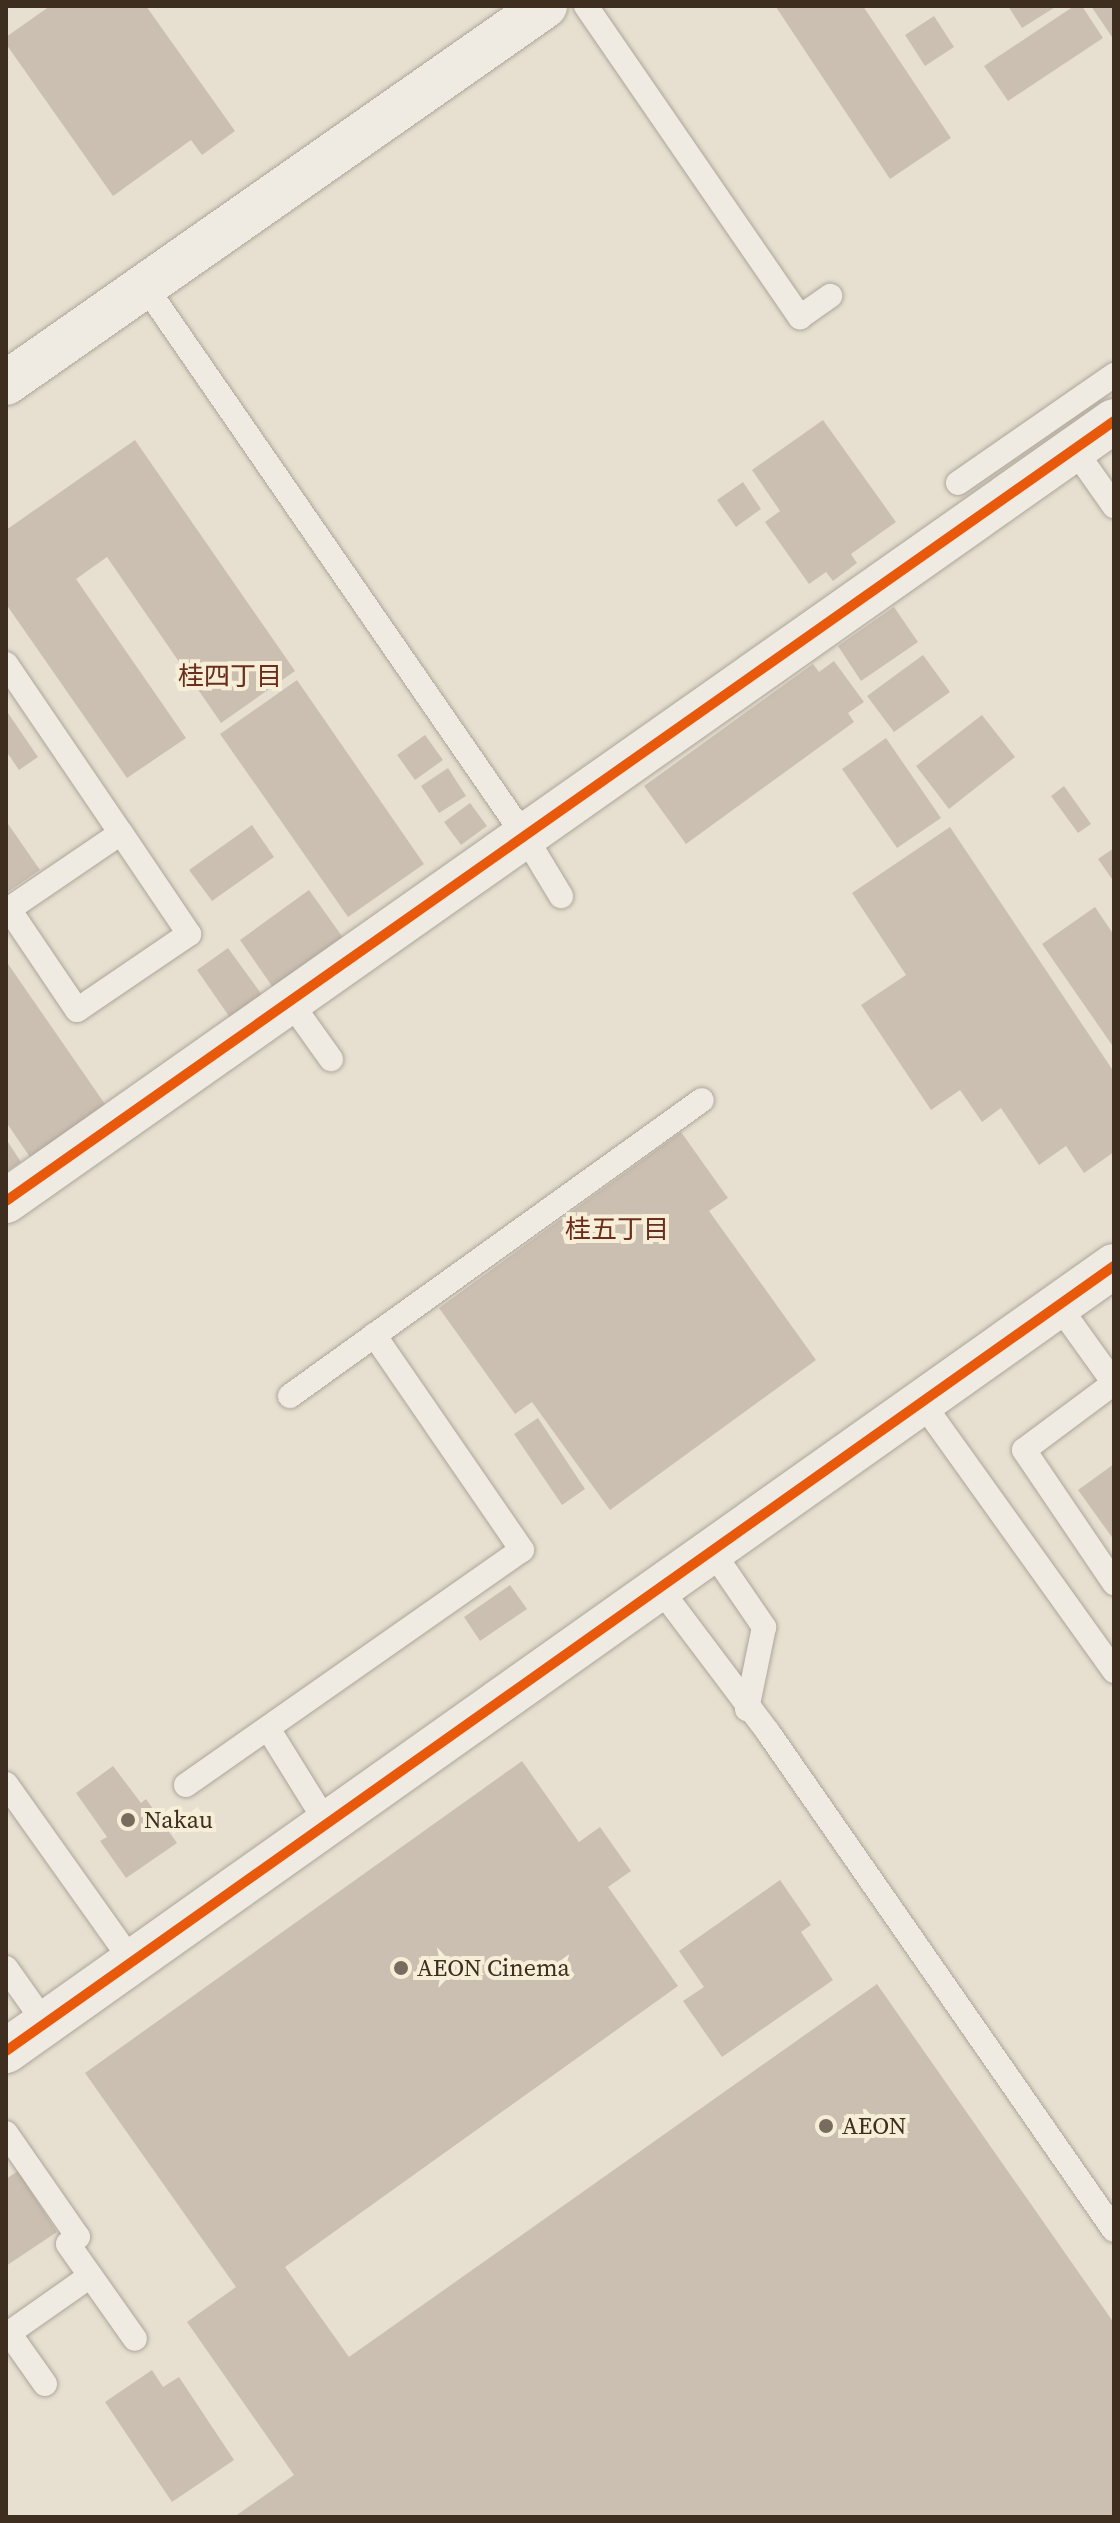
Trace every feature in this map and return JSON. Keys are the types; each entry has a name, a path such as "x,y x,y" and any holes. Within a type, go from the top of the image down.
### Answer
{"street":[{"path":"6,383 545,6"},
{"path":"6,1201 526,838 1114,421"},
{"path":"6,2051 710,1548 1114,1266"}],"lane":[{"path":"586,6 800,317 830,296"},
{"path":"145,286 526,838 561,896"},
{"path":"958,483 1114,375"},
{"path":"1074,449 1114,506"},
{"path":"6,664 121,833 189,934 77,1010 9,909 121,833"},
{"path":"291,1003 331,1059"},
{"path":"290,1396 702,1100"},
{"path":"1058,1305 1114,1383 1024,1450 1114,1583"},
{"path":"186,1785 269,1730 522,1550 374,1335"},
{"path":"921,1401 1114,1671"},
{"path":"710,1548 764,1627 747,1709"},
{"path":"658,1586 747,1709 768,1732 1114,2230"},
{"path":"269,1730 326,1822"},
{"path":"6,1784 132,1961"},
{"path":"6,1968 45,2023"},
{"path":"6,2133 78,2237 68,2244 135,2339"},
{"path":"45,2384 14,2358 9,2333 90,2276"}],"building":[{"path":"50,6 146,6 235,131 202,155 191,140 113,196 6,44 6,37"},
{"path":"863,6 951,138 890,179 776,7"},
{"path":"1008,6 1057,6 1022,28"},
{"path":"1074,6 1082,6 1103,38 1008,101 984,66"},
{"path":"1091,6 1114,6 1114,40"},
{"path":"934,16 954,47 925,66 905,35"},
{"path":"823,420 896,522 851,554 857,563 833,581 826,572 809,584 765,522 780,511 752,470"},
{"path":"135,440 295,671 221,723 107,557 76,579 186,738 127,778 6,604 6,530"},
{"path":"743,482 761,509 736,527 717,500"},
{"path":"894,607 918,642 861,681 838,646"},
{"path":"923,655 950,692 894,732 867,696"},
{"path":"834,661 864,702 848,713 854,722 686,844 644,786 813,664 819,672"},
{"path":"297,680 424,864 348,917 220,734"},
{"path":"8,713 38,757 19,770 6,751"},
{"path":"982,715 1015,757 949,809 916,766"},
{"path":"425,735 443,760 415,780 397,755"},
{"path":"886,738 941,818 897,848 842,769"},
{"path":"448,768 466,796 439,813 421,786"},
{"path":"1064,786 1091,824 1078,833 1051,796"},
{"path":"470,803 487,826 461,845 444,822"},
{"path":"6,821 40,870 6,893"},
{"path":"252,825 274,857 212,901 189,870"},
{"path":"950,827 1114,1072 1114,1152 1084,1173 1066,1146 1039,1165 1001,1108 982,1122 960,1090 931,1110 861,1005 906,975 852,893"},
{"path":"1114,848 1114,882 1098,859"},
{"path":"309,890 344,939 274,989 240,940"},
{"path":"1095,907 1114,935 1114,1048 1042,944"},
{"path":"228,948 265,999 233,1022 197,970"},
{"path":"6,961 107,1107 32,1160 6,1122"},
{"path":"681,1132 728,1198 709,1211 816,1360 610,1510 532,1402 515,1414 439,1308"},
{"path":"6,1139 21,1162 6,1172"},
{"path":"538,1418 585,1489 562,1505 514,1434"},
{"path":"1114,1464 1114,1540 1078,1490"},
{"path":"510,1585 527,1609 480,1641 464,1617"},
{"name":"AEON","path":"522,1761 579,1842 600,1827 631,1871 608,1887 678,1986 285,2267 349,2357 877,1984 1114,2323 1114,2517 234,2517 294,2475 187,2322 236,2287 85,2073"},
{"name":"Nakau","path":"113,1766 141,1803 146,1799 177,1843 126,1878 100,1841 107,1837 76,1793"},
{"path":"780,1880 811,1925 801,1932 833,1980 722,2057 683,2001 704,1987 679,1951"},
{"path":"18,2171 57,2232 6,2266 6,2179"},
{"path":"152,2370 163,2387 179,2377 234,2460 172,2502 105,2402"}],"cycle path":[{"path":"6,1201 1114,421"},
{"path":"6,2051 1114,1266"}],"place":[{"name":"Nakau","path":"128,1820"},
{"name":"AEON Cinema","path":"401,1968"},
{"name":"AEON","path":"826,2126"}],"district":[{"name":"桂四丁目","path":"230,677"},
{"name":"桂五丁目","path":"617,1230"}]}
